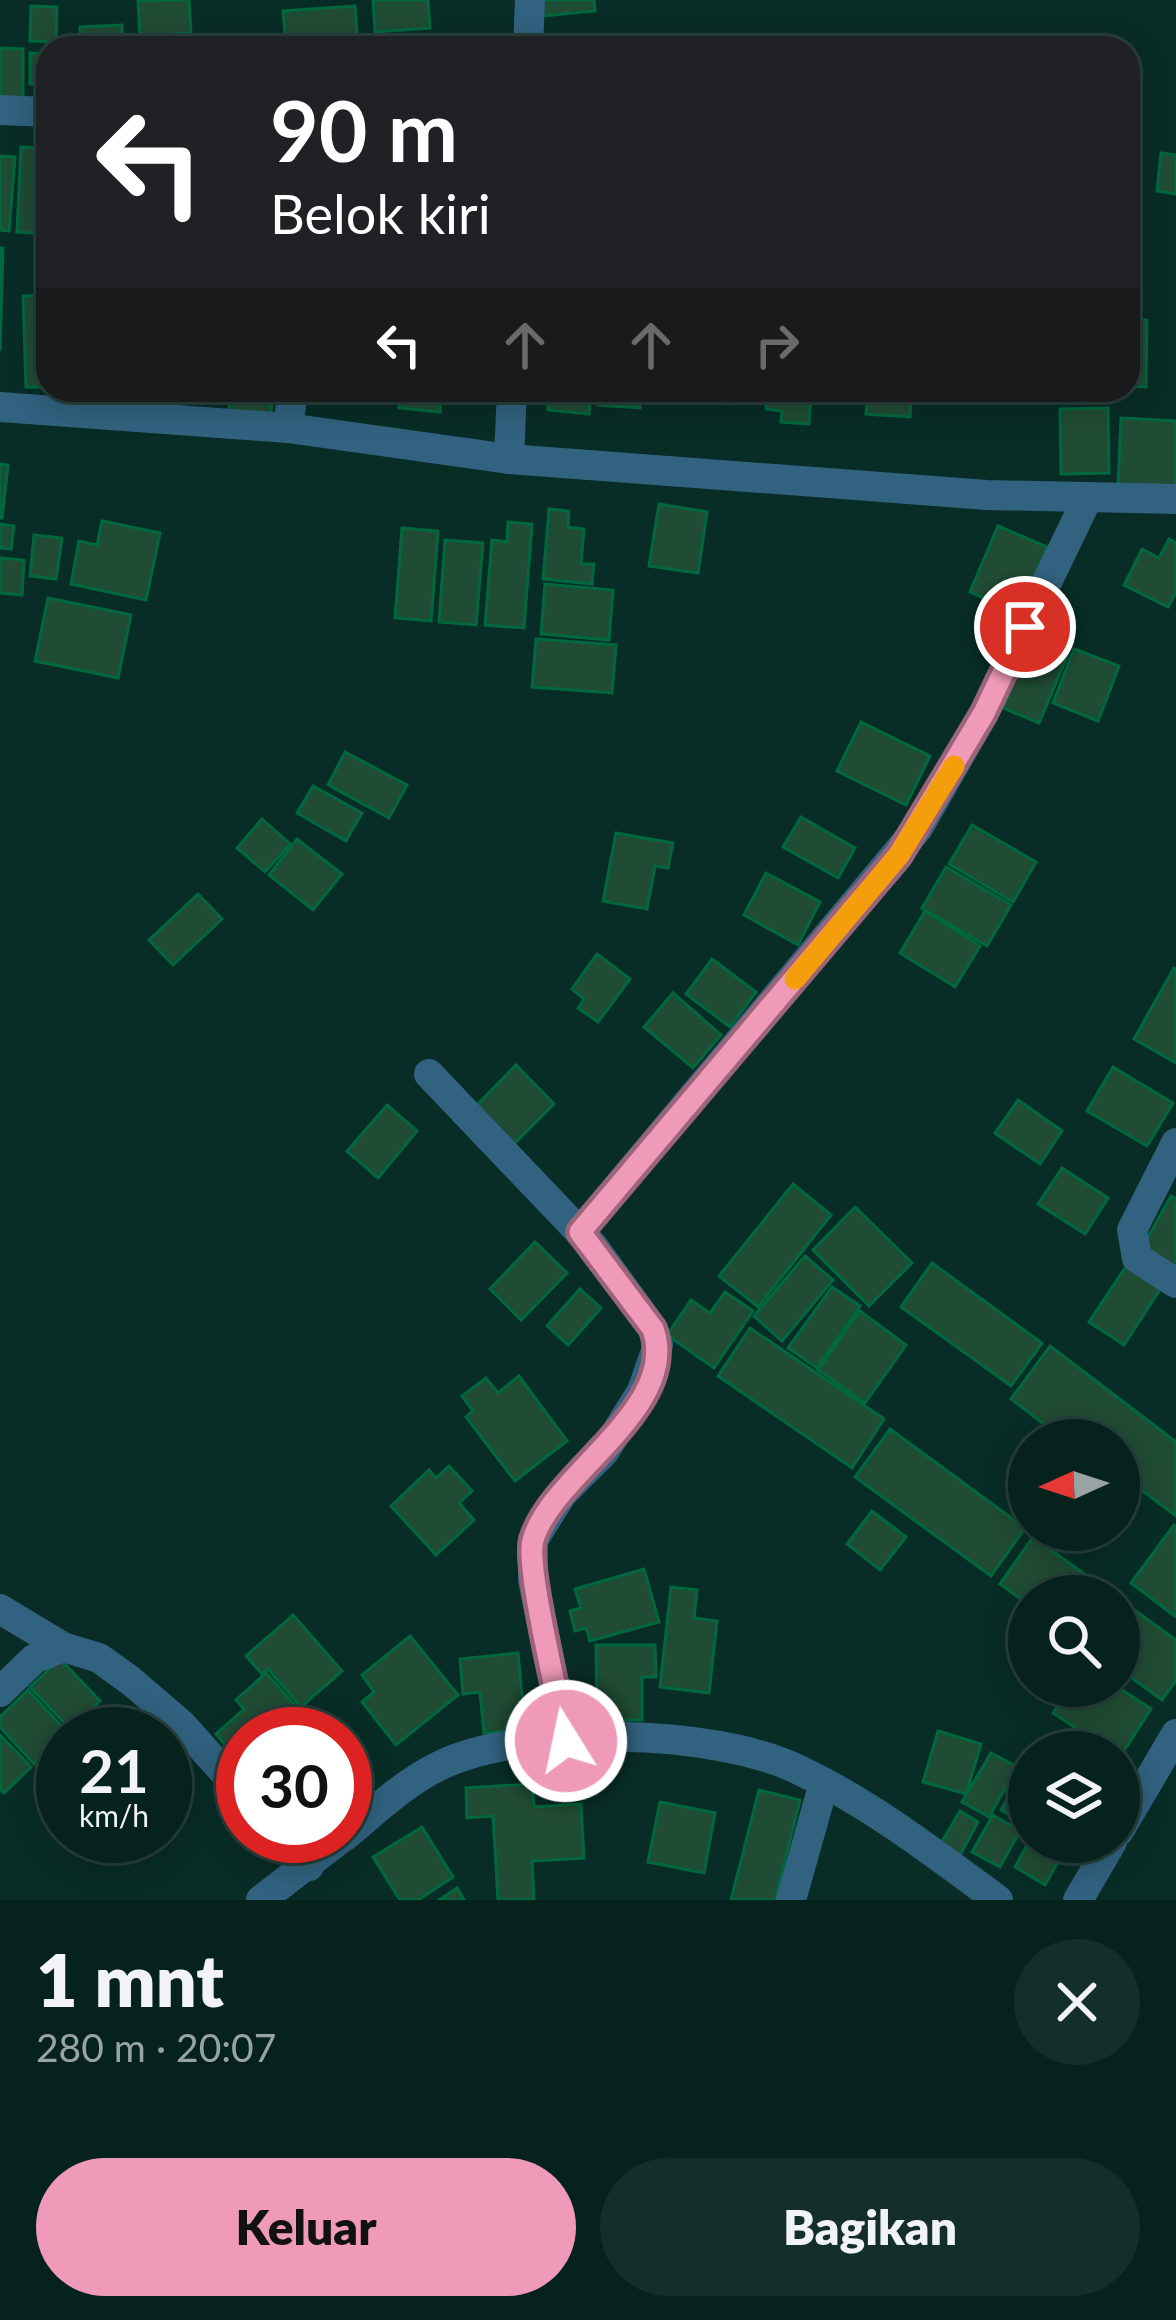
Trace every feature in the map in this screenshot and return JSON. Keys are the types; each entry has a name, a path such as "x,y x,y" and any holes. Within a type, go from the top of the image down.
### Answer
{"street":[{"path":"528,36 530,0"},
{"path":"0,110 36,112"},
{"path":"288,428 291,402"},
{"path":"509,459 511,402"},
{"path":"0,407 288,428 509,459 964,494 1176,499"},
{"path":"580,1232 918,828 984,713 1088,497"},
{"path":"429,1074 580,1232 653,1329 658,1345 642,1391 604,1452 562,1494 533,1540 533,1580 566,1741"},
{"path":"1176,1142 1132,1230 1137,1258 1176,1283"},
{"path":"0,1609 63,1647 99,1658 181,1724 216,1763"},
{"path":"0,1692 34,1659 63,1647"},
{"path":"1140,1795 1176,1734"},
{"path":"372,1816 440,1766 515,1741 736,1748 824,1784 889,1820 998,1900"},
{"path":"791,1900 824,1784"},
{"path":"306,1863 309,1866"},
{"path":"264,1899 313,1863"},
{"path":"1078,1900 1100,1863"}],"building":[{"path":"189,0 191,33 140,36 138,1"},
{"path":"373,0 428,0 430,28 375,32"},
{"path":"539,0 594,0 595,11 541,16"},
{"path":"31,6 57,7 56,36 36,36 36,41 30,41"},
{"path":"355,6 357,36 285,36 283,11"},
{"path":"122,25 122,36 80,36 80,27"},
{"path":"0,48 23,49 23,100 0,100"},
{"path":"30,53 36,53 36,84 30,84"},
{"path":"21,147 36,148 36,233 17,232"},
{"path":"1161,153 1176,155 1176,194 1157,191"},
{"path":"0,156 15,157 9,231 0,230"},
{"path":"0,248 3,248 0,351"},
{"path":"36,295 36,387 26,387 23,296"},
{"path":"1140,320 1147,320 1146,387 1140,387"},
{"path":"230,402 272,402 271,413 229,410"},
{"path":"399,402 441,402 440,412 399,408"},
{"path":"548,402 590,402 589,414 548,410"},
{"path":"598,402 640,402 640,408"},
{"path":"766,402 810,402 809,424 781,422 782,411 766,409"},
{"path":"867,402 911,402 910,417 866,414"},
{"path":"1108,408 1109,473 1061,474 1060,409"},
{"path":"1121,418 1176,421 1176,488 1118,485"},
{"path":"0,464 8,465 2,518 0,518"},
{"path":"659,504 707,512 698,573 649,566"},
{"path":"549,509 569,511 568,527 584,529 581,564 594,564 592,584 543,579"},
{"path":"102,521 160,533 146,600 71,584 79,541 97,545"},
{"path":"508,522 532,524 524,628 485,625 492,540 507,542"},
{"path":"0,524 14,526 11,549 0,548"},
{"path":"998,526 1047,547 1018,613 970,592"},
{"path":"402,528 438,531 431,621 395,618"},
{"path":"34,535 62,538 56,579 30,576"},
{"path":"1169,539 1176,543 1176,592 1168,607 1124,585 1142,549 1159,558"},
{"path":"445,540 483,543 476,625 439,622"},
{"path":"0,558 24,560 22,595 0,593"},
{"path":"545,584 613,590 609,640 541,634"},
{"path":"48,598 131,615 118,678 35,661"},
{"path":"536,639 616,645 612,693 532,687"},
{"path":"1032,639 1068,654 1039,723 1003,708"},
{"path":"1074,649 1119,666 1098,721 1053,703"},
{"path":"861,722 930,756 906,805 837,771"},
{"path":"345,752 407,785 389,818 328,785"},
{"path":"313,786 362,813 346,841 297,813"},
{"path":"801,817 855,848 838,878 783,847"},
{"path":"262,819 290,844 265,872 237,848"},
{"path":"972,825 1036,862 1013,902 949,864"},
{"path":"616,833 673,843 668,868 655,866 647,909 603,901"},
{"path":"297,839 342,874 313,910 269,875"},
{"path":"946,867 1011,905 987,946 922,908"},
{"path":"766,873 820,902 798,945 744,915"},
{"path":"198,894 222,919 173,965 149,940"},
{"path":"925,911 980,946 955,987 900,953"},
{"path":"597,954 630,979 598,1022 578,1008 584,999 572,989"},
{"path":"712,959 756,992 730,1027 686,994"},
{"path":"1176,969 1176,1063 1134,1039"},
{"path":"673,993 721,1035 693,1068 644,1027"},
{"path":"516,1065 554,1104 514,1144 476,1106"},
{"path":"1113,1067 1173,1103 1147,1146 1087,1111"},
{"path":"1018,1100 1062,1131 1040,1164 995,1133"},
{"path":"387,1105 417,1131 378,1178 347,1151"},
{"path":"1062,1168 1108,1198 1085,1234 1038,1204"},
{"path":"793,1184 831,1215 758,1307 719,1276"},
{"path":"1171,1196 1176,1199 1176,1267 1142,1248"},
{"path":"855,1207 912,1263 869,1306 813,1250"},
{"path":"535,1242 567,1273 521,1320 490,1289"},
{"path":"805,1256 833,1280 782,1341 754,1316"},
{"path":"932,1263 1042,1343 1011,1386 901,1307"},
{"path":"1127,1265 1161,1288 1124,1345 1089,1322"},
{"path":"832,1287 860,1306 817,1368 788,1348"},
{"path":"580,1289 601,1308 568,1345 547,1326"},
{"path":"725,1292 753,1311 714,1368 667,1335 691,1300 710,1313"},
{"path":"860,1311 906,1345 865,1403 818,1370"},
{"path":"750,1328 884,1419 852,1468 718,1376"},
{"path":"1050,1346 1176,1442 1176,1516 1140,1489 1140,1419 1037,1419 1011,1399"},
{"path":"519,1376 567,1441 515,1481 466,1417 473,1411 462,1396 486,1378 498,1393"},
{"path":"890,1429 1008,1516 1009,1551 991,1576 855,1477"},
{"path":"449,1466 472,1491 459,1503 474,1520 436,1555 391,1506 429,1470 436,1478"},
{"path":"872,1511 906,1537 880,1570 847,1544"},
{"path":"1176,1526 1176,1617 1140,1590 1137,1575"},
{"path":"1023,1551 1052,1551 1086,1575 1008,1575 1008,1590 1000,1584"},
{"path":"644,1569 659,1622 590,1641 586,1628 575,1631 570,1611 581,1608 575,1589"},
{"path":"671,1587 697,1590 694,1618 717,1621 709,1693 660,1687"},
{"path":"1140,1614 1176,1640 1176,1681 1162,1700 1140,1684"},
{"path":"293,1615 342,1671 301,1707 268,1669 262,1674 246,1656"},
{"path":"410,1636 458,1695 396,1745 372,1715 372,1707 362,1702 374,1692 362,1675"},
{"path":"596,1645 655,1645 656,1677 642,1677 642,1720 597,1720"},
{"path":"518,1653 525,1729 484,1733 480,1692 463,1694 460,1659"},
{"path":"60,1659 100,1701 94,1707 49,1707 30,1687"},
{"path":"266,1673 297,1707 242,1707 236,1700"},
{"path":"28,1690 44,1707 36,1707 34,1764 0,1727 0,1717"},
{"path":"1140,1702 1151,1709 1137,1731 1080,1731 1053,1713 1057,1707 1140,1707"},
{"path":"938,1731 981,1744 966,1794 923,1782"},
{"path":"0,1735 31,1767 4,1793 0,1789"},
{"path":"991,1753 1008,1762 1008,1783 989,1817 962,1802"},
{"path":"532,1784 534,1807 581,1804 584,1858 532,1861 534,1900 498,1900 493,1816 467,1818 466,1788"},
{"path":"759,1790 800,1800 775,1900 731,1900"},
{"path":"660,1802 715,1813 704,1873 648,1862"},
{"path":"960,1811 978,1822 959,1857 940,1845"},
{"path":"993,1815 1008,1824 1008,1853 1000,1867 972,1852"},
{"path":"422,1827 453,1877 418,1900 400,1900 373,1857"},
{"path":"1017,1863 1057,1863 1045,1885 1015,1867"},
{"path":"457,1888 464,1900 439,1900"}],"slow traffic":[{"path":"795,979 899,855 954,766"}],"route":[{"path":"566,1741 533,1580 533,1540 562,1494 604,1452 642,1391 658,1345 653,1329 580,1232 899,855 984,713 1025,627"}]}
